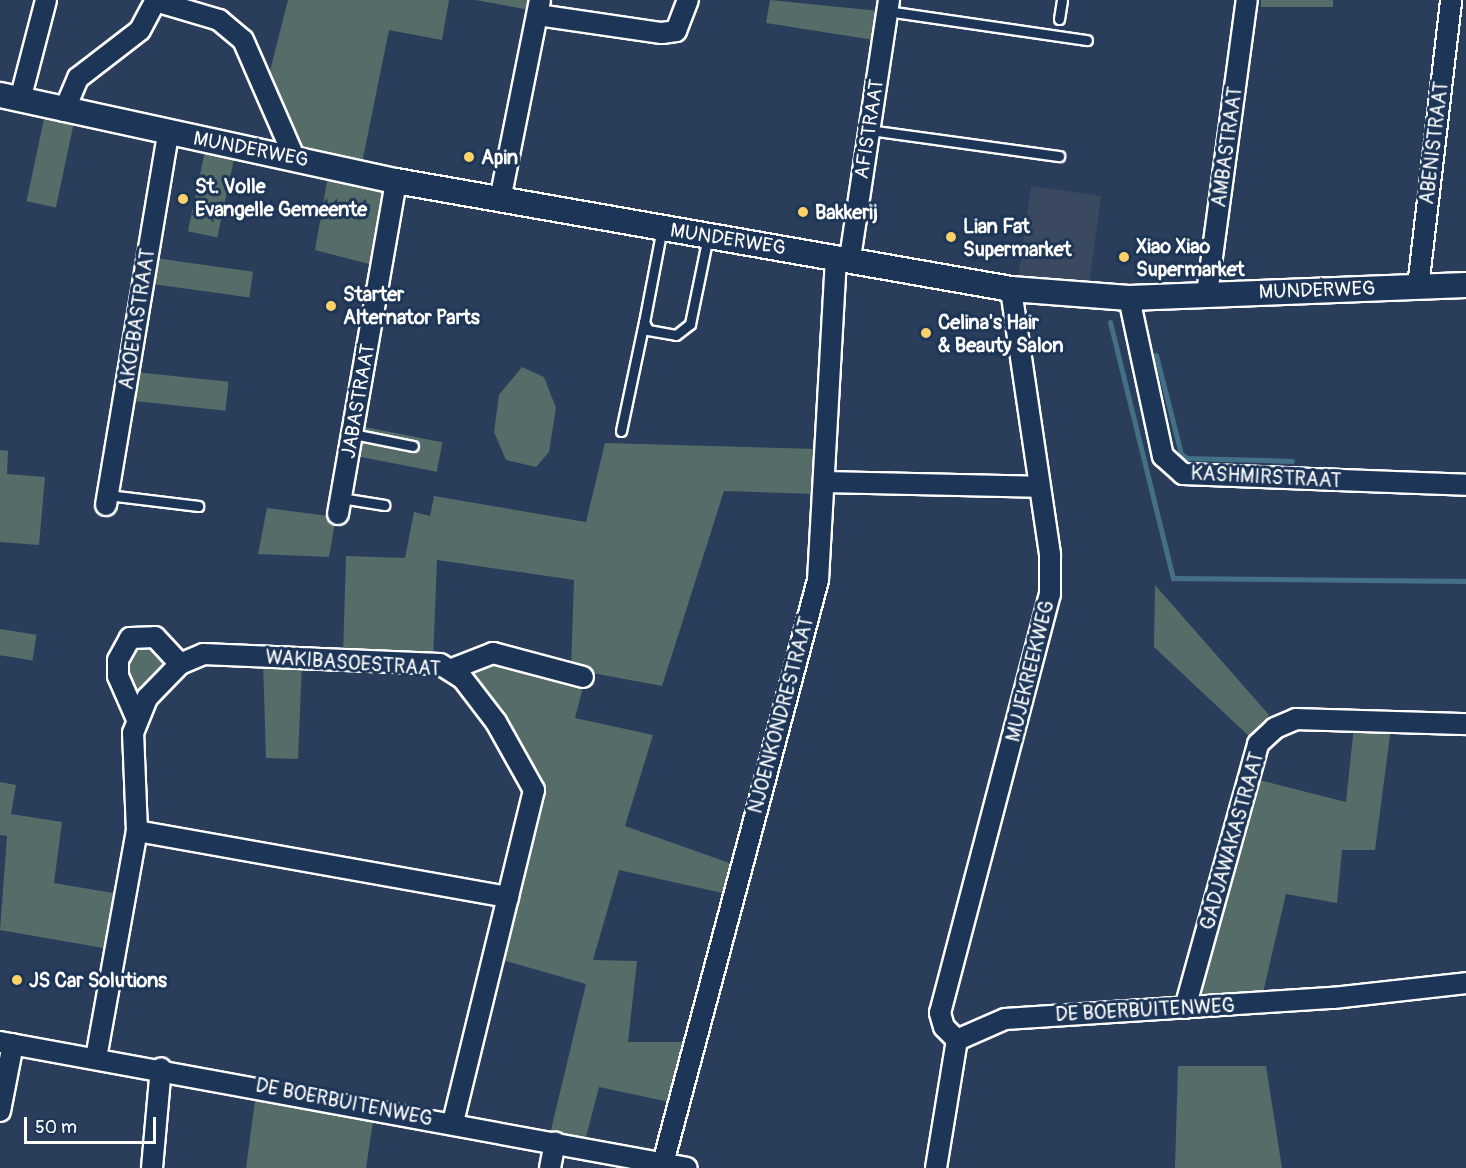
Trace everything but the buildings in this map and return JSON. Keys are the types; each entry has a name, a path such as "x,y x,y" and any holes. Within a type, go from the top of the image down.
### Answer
{"street":[{"path":"10,97 46,0"},
{"path":"500,200 539,7 662,33 676,31 688,0"},
{"name":"AMBASTRAAT","path":"1207,294 1246,0"},
{"name":"ABENISTRAAT","path":"1418,287 1451,0"},
{"path":"64,111 78,78 140,30 155,1 219,20 243,40 294,157"},
{"name":"AFISTRAAT","path":"843,257 869,130 888,5"},
{"name":"MUNDERWEG","path":"10,97 168,134 294,157 396,182 843,257 1011,289 1129,298 1466,285"},
{"name":"AKOEBASTRAAT","path":"107,500 168,134"},
{"name":"JABASTRAAT","path":"340,506 396,182"},
{"name":"NJOENKONDRESTRAAT","path":"663,1163 818,580 843,257"},
{"name":"MUJEKREEKWEG","path":"957,1040 944,1027 940,1012 1050,594 1050,554 1038,488 1011,289"},
{"name":"KASHMIRSTRAAT","path":"1129,298 1163,456 1183,474 1466,485"},
{"path":"824,482 1038,488"},
{"path":"96,1058 137,831 136,717 118,676 118,660 130,638 155,637 180,664 136,717"},
{"path":"452,669 493,653 583,677"},
{"name":"WAKIBASOESTRAAT","path":"180,664 203,654 452,669 531,776 534,805 508,897 453,1122"},
{"name":"GADJAWAKASTRAAT","path":"1185,1008 1258,744 1275,728 1296,719 1466,724"},
{"path":"137,831 508,897"},
{"name":"DE BOERBUITENWEG","path":"957,1040 1005,1019 1185,1008 1466,983"},
{"path":"936,1168 957,1040"},
{"path":"0,1111 7,1043"},
{"name":"DE BOERBUITENWEG","path":"7,1043 161,1068 687,1168"},
{"path":"152,1168 161,1068"},
{"path":"550,1168 555,1142"}],"lane":[{"path":"1059,0 1059,18"},
{"path":"888,5 1087,40"},
{"path":"869,130 1059,156"},
{"path":"621,431 662,228"},
{"path":"644,322 648,330 676,335 690,324 708,236"},
{"path":"352,434 413,446"},
{"path":"107,500 198,506"},
{"path":"340,506 384,505"}],"shaded area":[{"path":"1031,186 1101,196 1088,291 1018,281"}],"green space":[{"path":"288,0 449,0 442,40 389,30 362,163 298,151 266,87"},
{"path":"475,0 532,0 530,10"},
{"path":"770,0 879,11 874,40 766,23"},
{"path":"1261,0 1333,0 1333,7 1261,7"},
{"path":"44,119 73,125 56,207 27,201"},
{"path":"205,151 234,157 217,237 188,231"},
{"path":"328,176 387,191 377,266 315,250"},
{"path":"155,258 253,272 249,298 151,284"},
{"path":"522,367 544,377 556,408 549,452 536,467 506,460 494,432 499,395"},
{"path":"135,372 228,382 225,411 132,401"},
{"path":"359,426 442,442 437,472 353,455"},
{"path":"605,443 817,449 816,494 724,491 662,686 587,672 575,718 653,735 625,826 735,865 727,894 619,870 593,960 637,961 628,1042 687,1042 674,1103 599,1087 585,1141 550,1134 586,984 499,959 543,802 540,774 468,672 497,655 571,669 574,580 437,560 433,660 343,656 346,556 405,558 414,512 430,516 434,496 586,522"},
{"path":"0,450 8,451 7,474 45,477 39,545 0,542"},
{"path":"267,508 336,517 329,557 258,554"},
{"path":"1155,585 1269,715 1252,739 1154,647"},
{"path":"0,629 37,635 32,660 0,655"},
{"path":"152,641 171,667 135,705 124,660 130,645"},
{"path":"263,661 302,663 298,759 266,758"},
{"path":"1354,726 1391,728 1375,850 1342,850 1337,903 1286,894 1263,993 1203,995 1198,985 1255,779 1346,802"},
{"path":"0,782 16,785 11,814 62,822 54,883 119,894 109,949 0,930 7,836 0,835"},
{"path":"1178,1066 1266,1066 1282,1168 1175,1168"},
{"path":"256,1093 374,1115 366,1168 246,1168"}],"waterway":[{"path":"1110,322 1173,578 1466,581"},
{"path":"1156,355 1181,454 1187,458 1292,461"}],"place":[{"name":"Apin","path":"469,157"},
{"name":"St. Volle Evangelle Gemeente","path":"183,199"},
{"name":"Bakkerij","path":"803,212"},
{"name":"Lian Fat Supermarket","path":"951,237"},
{"name":"Xiao Xiao Supermarket","path":"1124,257"},
{"name":"Starter Alternator Parts","path":"331,306"},
{"name":"Celina's Hair & Beauty Salon","path":"926,333"},
{"name":"JS Car Solutions","path":"17,980"}]}
